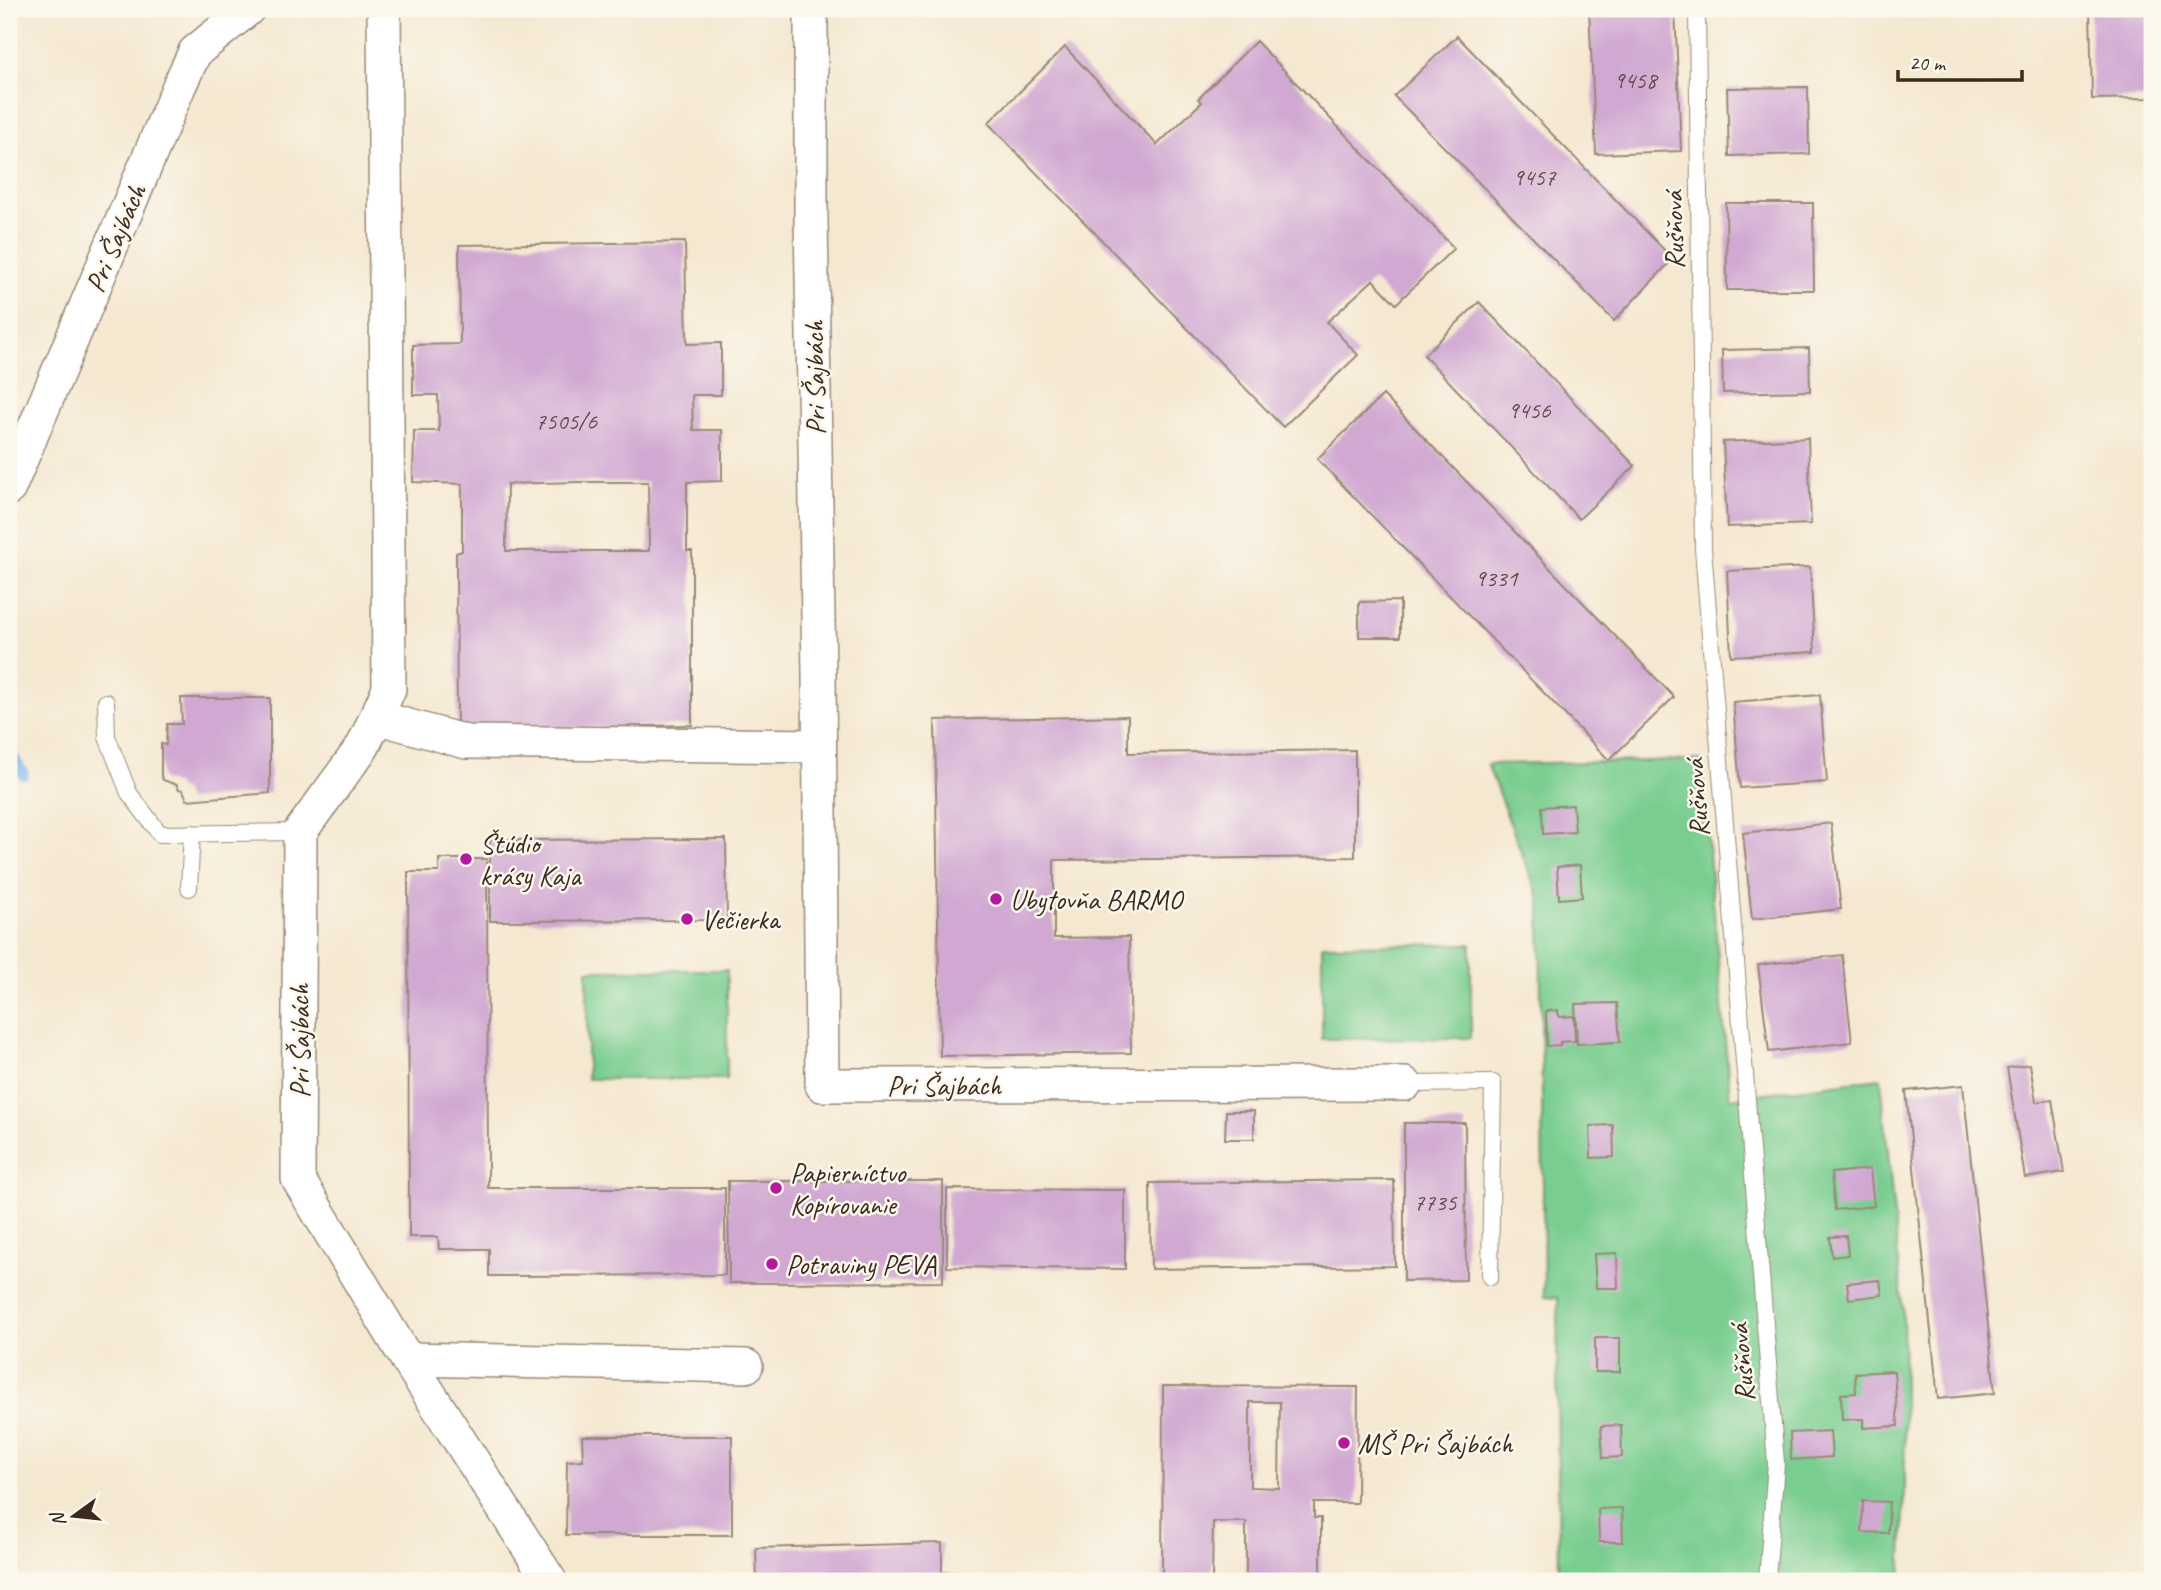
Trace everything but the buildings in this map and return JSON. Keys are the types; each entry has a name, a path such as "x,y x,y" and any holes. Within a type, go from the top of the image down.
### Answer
{"street":[{"path":"195,52 211,9"},
{"name":"Pri Šajbách","path":"9,488 21,424 195,52 248,9"},
{"path":"300,832 363,746 389,689 384,9"},
{"name":"Pri Šajbách","path":"811,9 822,1085 1405,1084"},
{"path":"376,716 466,742 819,746"},
{"name":"Pri Šajbách","path":"300,832 298,1179 407,1359 550,1581"},
{"path":"407,1359 747,1366"}],"lane":[{"name":"Rušňová","path":"1697,9 1703,548 1776,1463 1767,1581"},
{"path":"106,702 107,737 130,793 160,834 300,832"},
{"path":"189,888 192,834"},
{"path":"1405,1084 1493,1083 1490,1277"}],"green space":[{"path":"1701,760 1730,1098 1881,1078 1903,1313 1905,1490 1901,1581 1559,1581 1558,1298 1544,1297 1540,900 1487,764"},
{"path":"1471,944 1471,1038 1322,1039 1322,945"},
{"path":"587,970 727,970 727,1079 587,1079"}],"waterway":[{"path":"9,751 23,774"}],"place":[{"name":"Štúdio krásy Kaja","path":"466,859"},
{"name":"Ubytovňa BARMO","path":"996,899"},
{"name":"Večierka","path":"687,919"},
{"name":"Papierníctvo Kopírovanie","path":"776,1188"},
{"name":"Potraviny PEVA","path":"772,1264"},
{"name":"MŠ Pri Šajbách","path":"1344,1443"}]}
